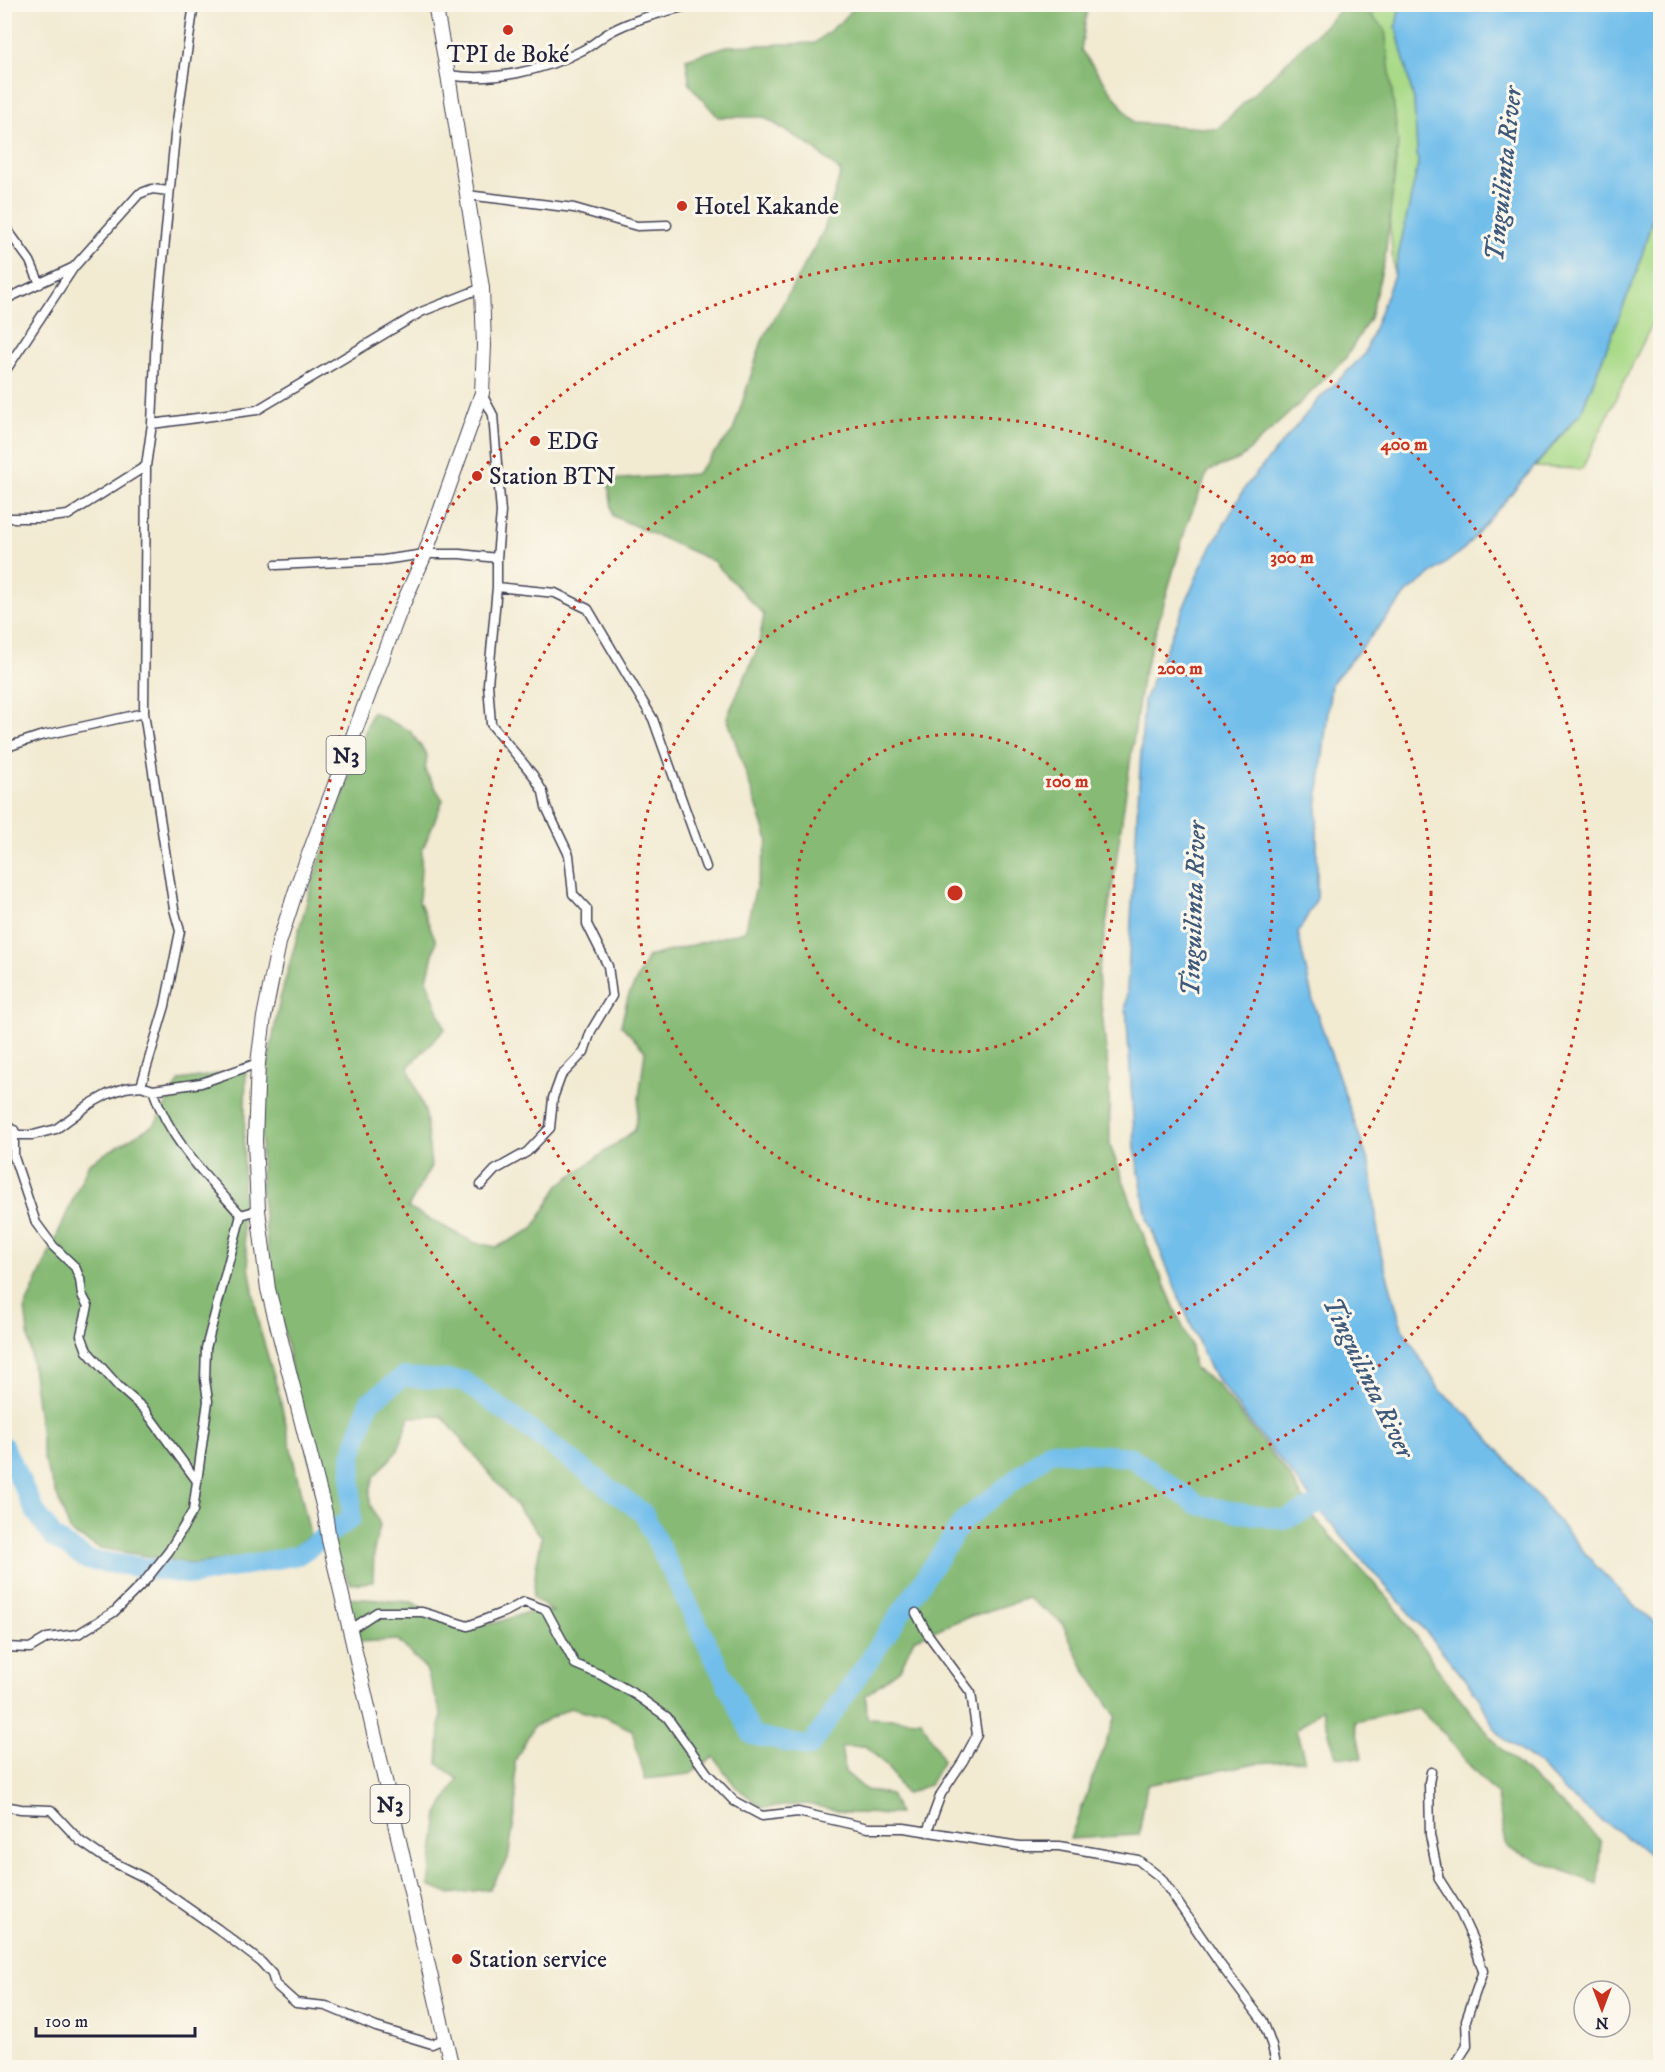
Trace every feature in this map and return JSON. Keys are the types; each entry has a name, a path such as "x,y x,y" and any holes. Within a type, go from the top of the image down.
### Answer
{"highway":[{"name":"N3","path":"435,4 482,288 484,345 482,393 425,554 399,614 298,880 279,943 264,1017 258,1063 255,1140 258,1210 268,1289 325,1513 329,1540 452,2067"}],"street":[{"path":"141,1086 165,1006 180,931 174,909 144,713 146,466 152,424 156,334 169,191 194,4"},
{"path":"448,75 471,79 534,69 584,50 611,31 654,15 694,4"},
{"path":"4,373 74,267 139,194 152,189 169,191"},
{"path":"467,195 574,208 637,226 667,225"},
{"path":"4,225 30,261 40,284"},
{"path":"4,300 74,267"},
{"path":"152,424 257,410 421,312 482,288"},
{"path":"481,1185 495,1170 527,1152 550,1128 553,1098 561,1076 584,1053 591,1031 612,996 608,966 586,924 586,909 573,894 569,855 546,807 543,792 533,775 490,724 488,684 501,512 493,415 482,393"},
{"path":"4,518 68,515 146,466"},
{"path":"276,565 383,560 425,554 460,554 498,558"},
{"path":"497,587 555,593 588,609 653,719 706,867"},
{"path":"4,748 40,736 144,713"},
{"path":"4,1101 6,1124 18,1134 33,1134 56,1130 74,1114 108,1094 125,1088 141,1086 153,1090 201,1083 258,1063"},
{"path":"153,1090 169,1128 180,1145 241,1215"},
{"path":"14,1130 14,1157 36,1223 53,1246 75,1267 80,1279 82,1295 88,1306 81,1335 87,1351 118,1387 144,1409 197,1481"},
{"path":"241,1215 258,1210"},
{"path":"4,1647 30,1648 47,1638 78,1634 114,1612 145,1581 169,1551 193,1511 208,1401 205,1380 206,1348 241,1215"},
{"path":"351,1629 377,1612 422,1612 468,1626 524,1602 546,1610 575,1664 601,1675 667,1716 707,1773 734,1801 762,1816 798,1812 868,1828 903,1828 1019,1846 1059,1846 1138,1860 1161,1878 1263,2022 1277,2067"},
{"path":"916,1613 927,1633 971,1693 977,1735 941,1794 927,1832"},
{"path":"1431,1772 1429,1783 1430,1835 1438,1879 1460,1912 1483,1971 1466,2020 1467,2046 1453,2067"},
{"path":"4,1806 51,1810 80,1841 103,1857 145,1878 261,1962 272,1974 275,1984 296,2003 326,2006 376,2027 432,2044 446,2038"}],"green space":[{"path":"856,5 1088,5 1081,50 1134,123 1217,129 1346,5 1360,5 1385,29 1398,144 1385,258 1370,318 1345,359 1301,402 1240,459 1208,471 1186,527 1142,679 1098,975 1109,1079 1110,1145 1146,1242 1191,1346 1194,1368 1216,1383 1290,1477 1315,1519 1393,1604 1444,1678 1499,1747 1601,1841 1597,1884 1507,1848 1496,1794 1473,1770 1444,1733 1417,1708 1355,1722 1362,1759 1336,1756 1322,1709 1296,1730 1305,1760 1256,1763 1147,1785 1139,1835 1070,1839 1116,1716 1085,1670 1062,1623 1028,1598 960,1620 914,1639 900,1669 866,1695 867,1718 921,1720 943,1760 929,1785 905,1794 888,1767 865,1746 841,1747 845,1772 866,1790 890,1794 899,1814 849,1813 807,1804 763,1808 735,1786 714,1757 690,1774 645,1779 632,1730 607,1718 570,1708 533,1727 515,1761 516,1808 508,1859 489,1889 449,1894 429,1886 438,1814 458,1779 438,1764 441,1713 426,1669 398,1640 355,1642 347,1598 412,1602 454,1627 495,1623 534,1610 553,1612 533,1598 542,1537 442,1416 409,1417 398,1450 374,1477 370,1491 370,1504 380,1525 374,1550 373,1582 351,1584 327,1544 268,1253 261,1185 262,1094 280,999 312,883 372,712 410,731 427,755 425,771 443,800 422,851 419,901 436,941 427,980 445,1029 408,1067 425,1112 431,1166 408,1208 475,1243 497,1247 533,1229 559,1185 635,1130 645,1051 621,1025 628,997 648,957 745,931 768,840 727,717 758,648 764,615 713,561 613,516 608,480 696,474 733,431 762,341 824,230 841,172 811,146 764,117 718,117 690,85 686,59 727,46 815,43 844,19"},
{"path":"1372,5 1400,5 1396,27 1414,101 1418,165 1394,275"},
{"path":"1660,191 1660,307 1582,469 1535,467 1581,412 1637,272"},
{"path":"246,1070 242,1225 259,1326 279,1394 310,1535 287,1551 195,1564 100,1548 71,1533 44,1461 25,1308 89,1163 155,1124 180,1080"}],"water":[{"name":"Tinguilinta River","path":"1400,5 1660,5 1660,191 1637,272 1581,412 1464,549 1408,592 1331,684 1317,808 1317,898 1298,933 1313,1002 1371,1170 1380,1250 1402,1328 1439,1389 1472,1419 1595,1565 1637,1608 1660,1627 1660,1865 1565,1792 1543,1768 1502,1737 1495,1729 1479,1698 1459,1672 1338,1532 1210,1369 1147,1218 1135,1148 1126,1006 1144,700 1203,562 1246,486 1318,400 1364,355 1394,275 1418,165 1414,101 1396,27"}],"waterway":[{"path":"4,1447 35,1511 54,1538 88,1560 195,1575 298,1555 351,1519 352,1456 369,1402 403,1377 464,1381 643,1513 752,1735 810,1747 964,1520 1051,1451 1131,1457 1198,1505 1283,1520 1340,1495"}],"place":[{"name":"TPI de Boké","path":"508,30"},
{"name":"Hotel Kakande","path":"682,206"},
{"name":"EDG","path":"535,441"},
{"name":"Station BTN","path":"477,476"},
{"name":"Station service","path":"457,1959"}]}
